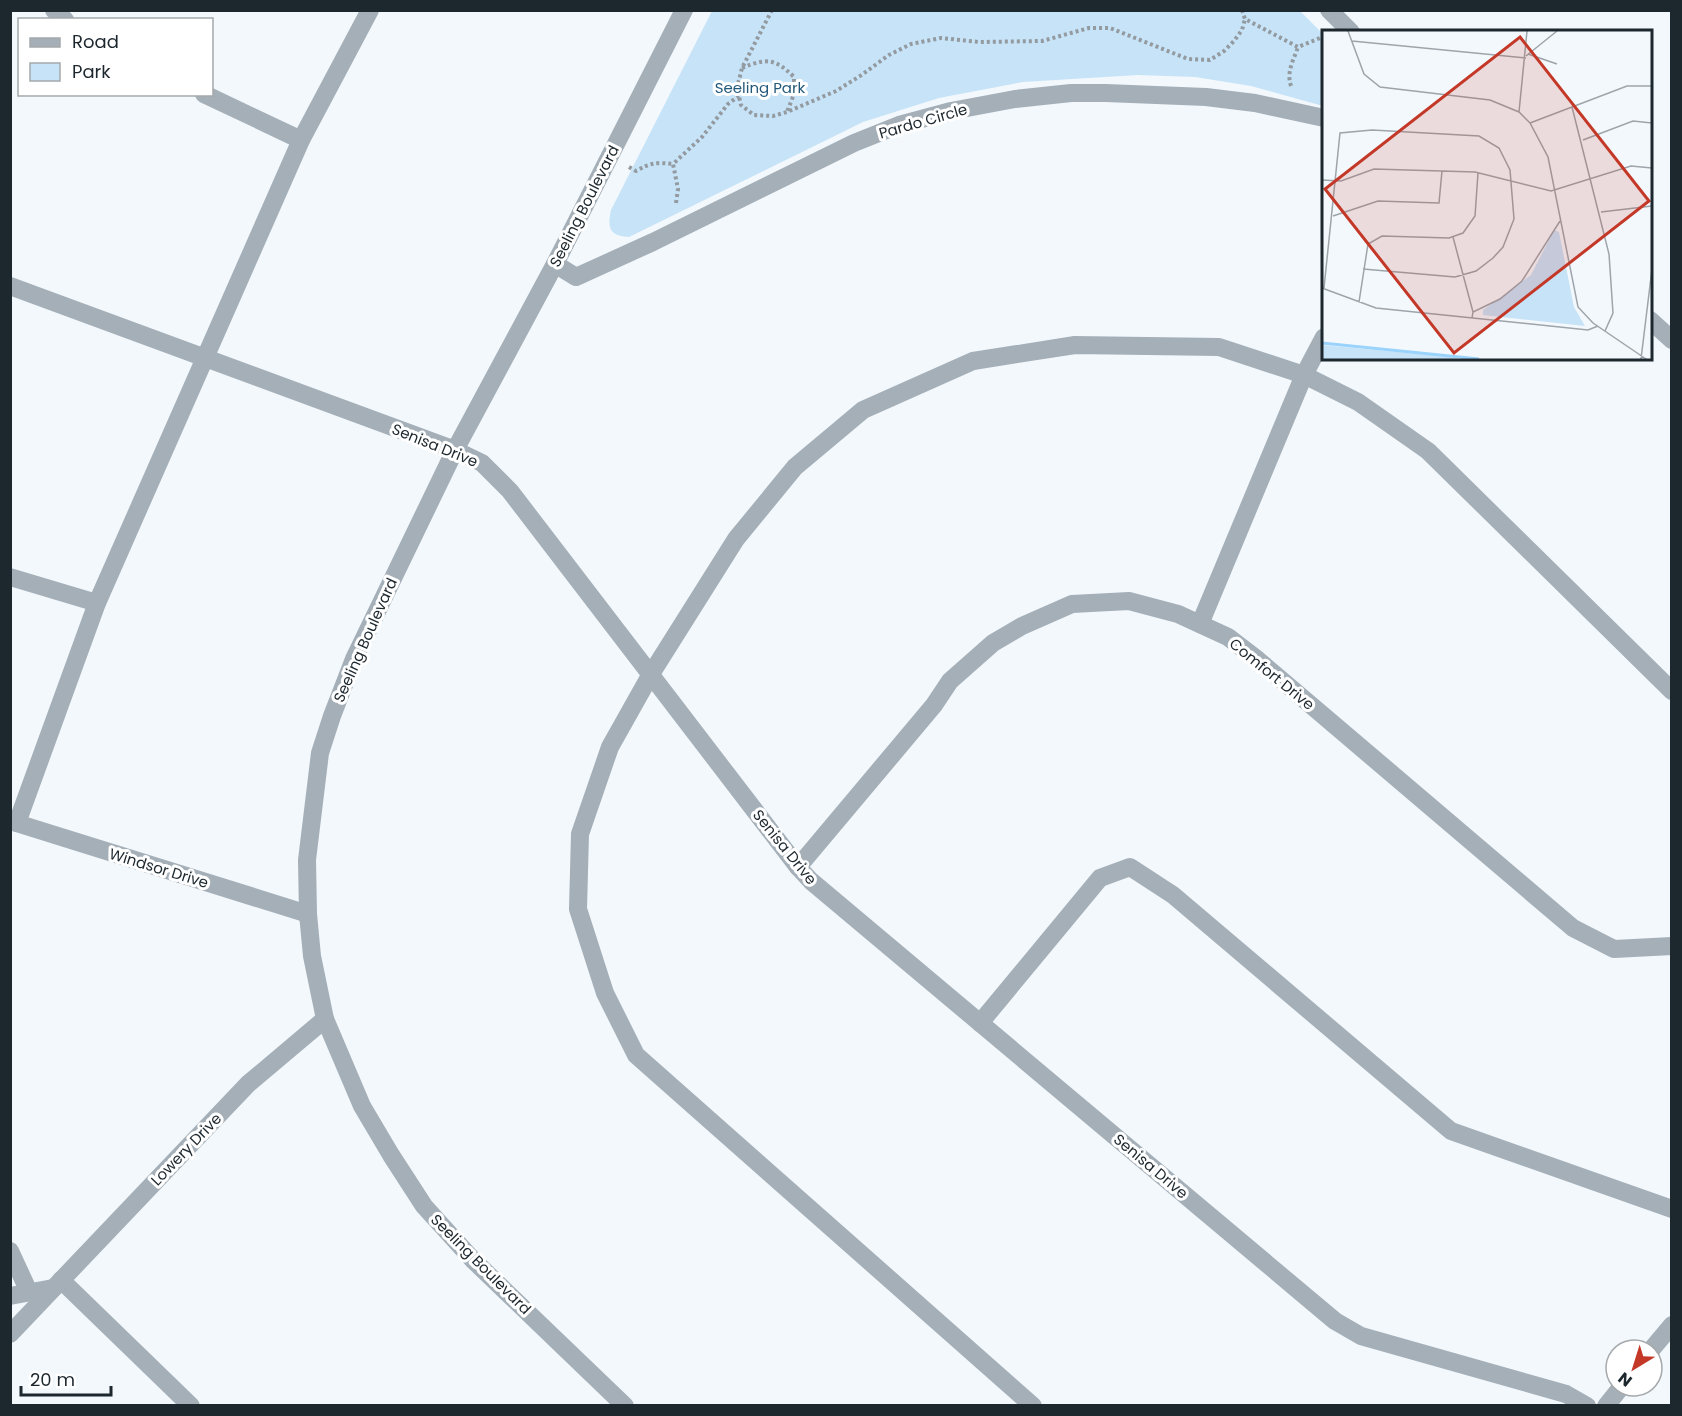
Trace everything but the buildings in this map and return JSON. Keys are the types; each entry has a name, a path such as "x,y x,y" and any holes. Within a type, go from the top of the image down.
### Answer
{"street":[{"path":"14,822 97,603 204,358 302,140 370,10"},
{"name":"Seeling Boulevard","path":"626,1406 473,1260 424,1206 362,1106 325,1019 312,956 308,914 307,860 320,753 354,659 455,450 555,264 684,10"},
{"path":"1329,10 1349,30"},
{"name":"Pardo Circle","path":"555,264 576,277 653,243 854,143 899,126 951,111 1015,99 1095,93 1206,97 1255,103 1322,118"},
{"path":"208,96 302,140"},
{"name":"Senisa Drive","path":"10,286 455,450 482,463 510,491 811,881 1335,1321 1361,1336 1566,1394 1587,1406"},
{"path":"1652,322 1671,340"},
{"path":"1200,624 1304,375 1322,339"},
{"path":"1033,1406 636,1055 604,993 578,909 580,834 610,747 651,674 736,539 795,467 863,410 973,361 1075,345 1219,347 1304,375 1358,402 1428,451 1671,691"},
{"path":"10,577 97,603"},
{"name":"Comfort Drive","path":"798,867 934,705 950,681 993,643 1022,626 1072,604 1129,601 1178,614 1228,637 1573,928 1614,949 1671,946"},
{"name":"Windsor Drive","path":"14,822 308,914"},
{"path":"980,1023 1100,878 1130,867 1173,895 1451,1131 1671,1209"},
{"name":"Lowery Drive","path":"10,1334 248,1084 325,1019"},
{"path":"10,1251 29,1292"},
{"path":"10,1296 57,1284 191,1406"},
{"path":"1661,1338 1671,1325"}],"path":[{"path":"772,10 742,68 738,88 741,105 754,115 773,116 787,112 836,91 911,44 941,38 979,42 1042,40 1089,28 1110,28 1188,59 1210,60 1224,51 1242,30 1245,20 1242,10"},
{"path":"1245,20 1298,47"},
{"path":"1293,112 1294,92 1289,83 1290,68 1298,47 1322,36"},
{"path":"742,68 758,61 772,61 784,67 794,77 794,94 787,112"},
{"path":"610,156 636,171 650,164 673,164 702,137 728,104 739,96"},
{"path":"673,164 678,189 676,203 666,215 675,231"}],"green space":[{"name":"Seeling Park","path":"1299,10 1322,33 1322,106 1251,86 1195,77 1138,75 1023,82 939,98 863,122 629,237 618,235 610,227 611,210 712,11"}]}
